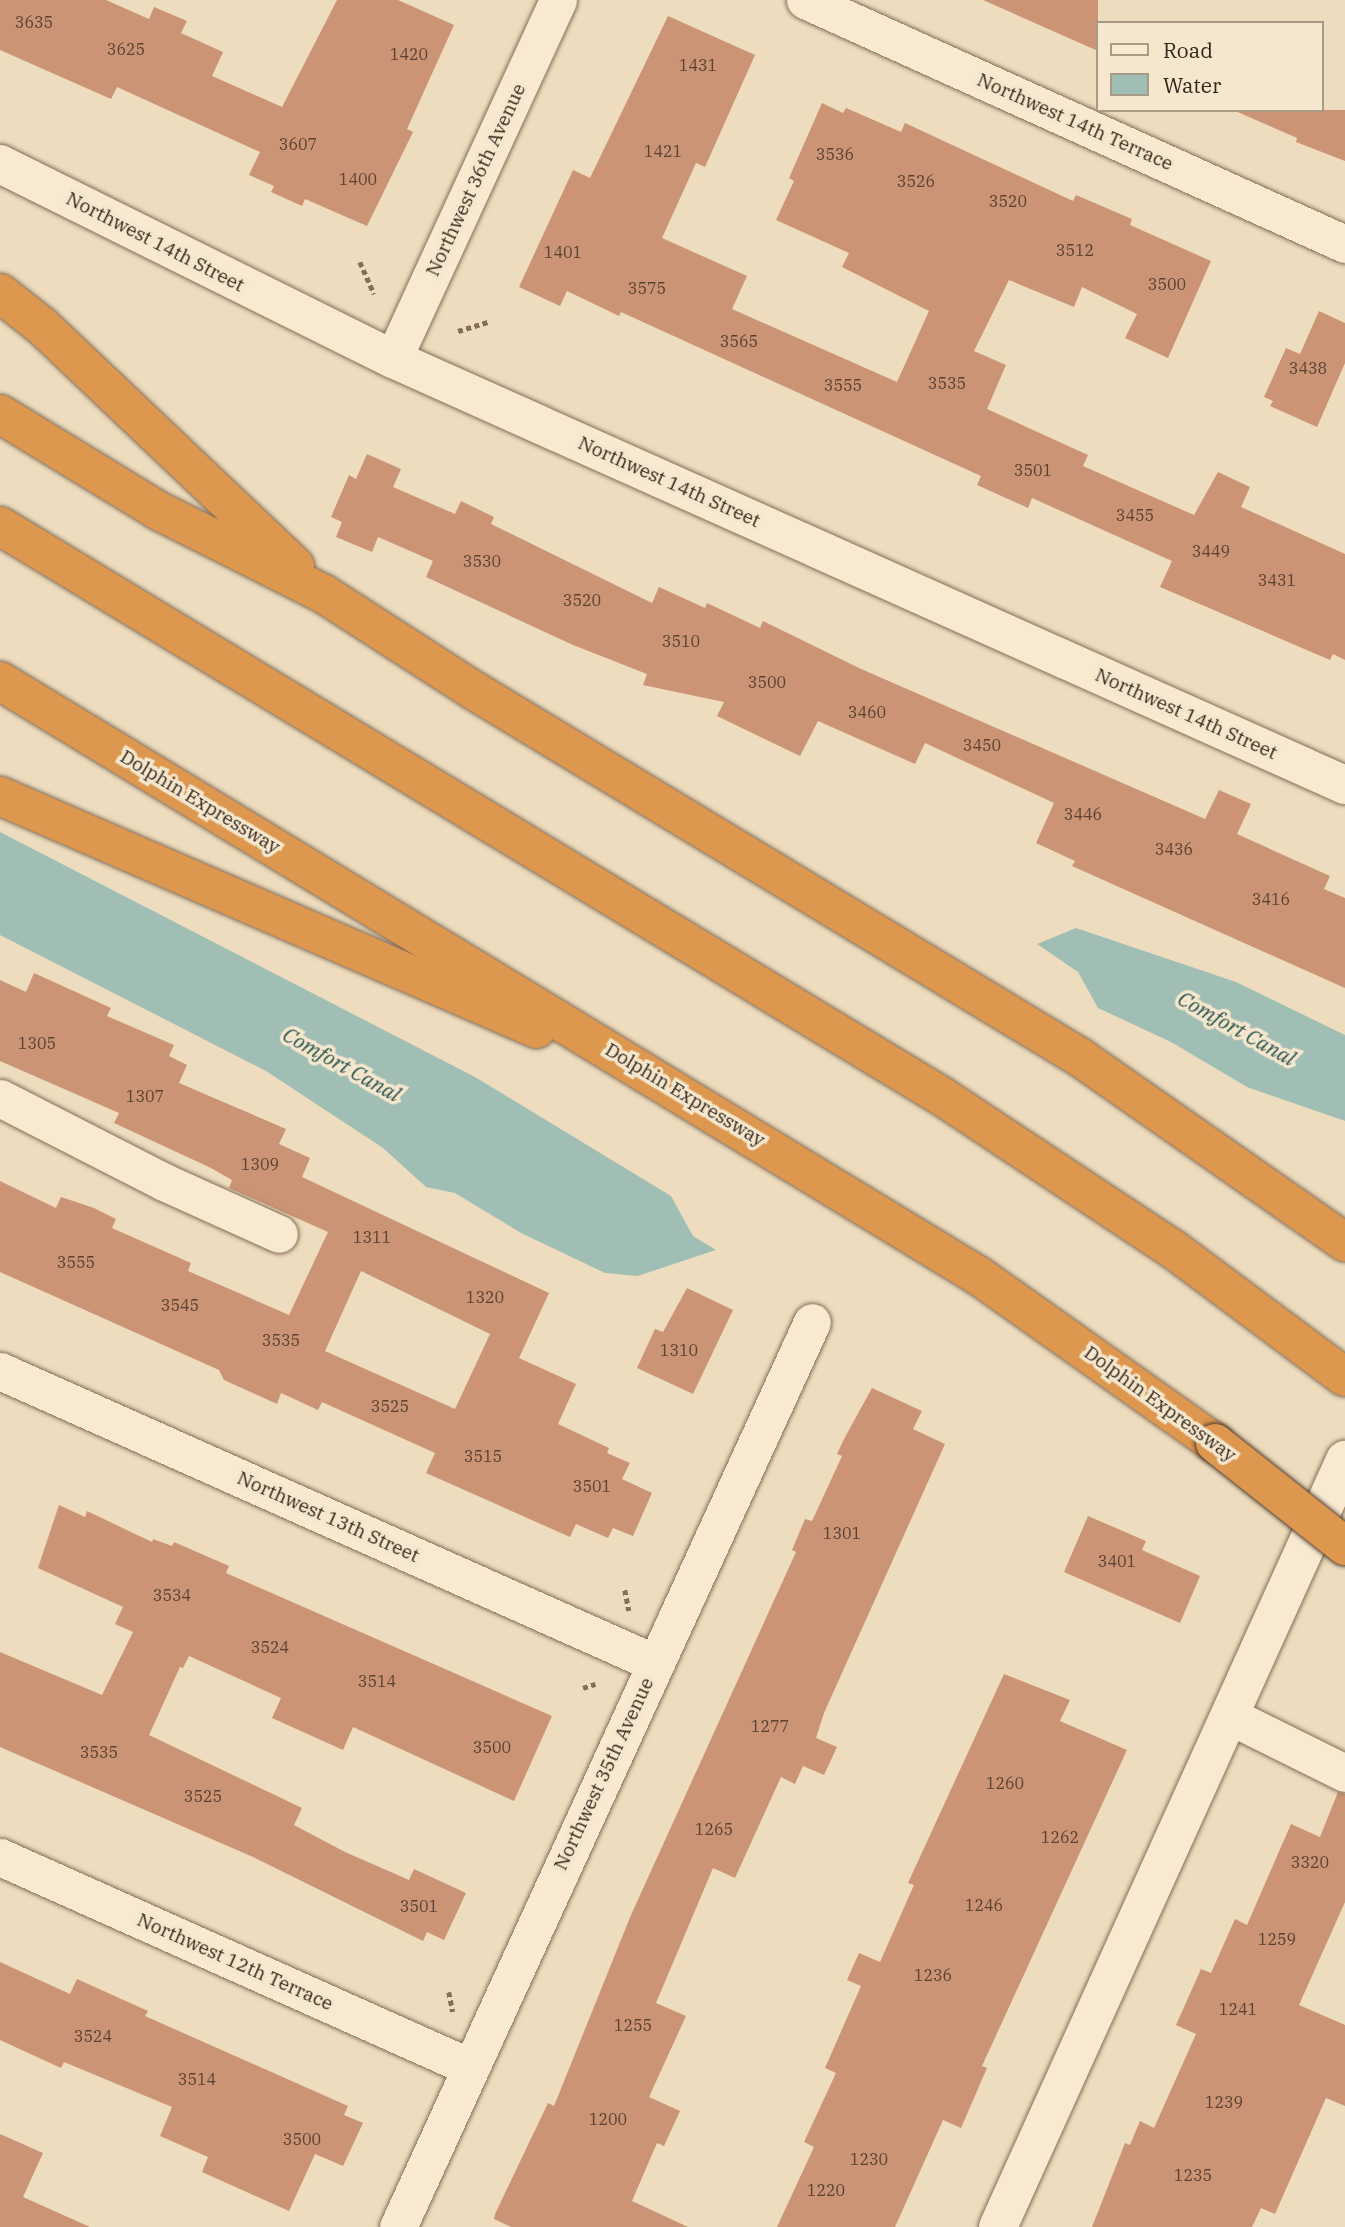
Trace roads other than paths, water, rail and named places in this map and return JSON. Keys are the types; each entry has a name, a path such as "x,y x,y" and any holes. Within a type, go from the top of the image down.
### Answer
{"highway":[{"path":"0,293 42,326 324,594"},
{"path":"0,414 157,509 324,594 473,690 1081,1058 1345,1242"},
{"path":"0,526 943,1097 1075,1181 1345,1377"},
{"name":"Dolphin Expressway","path":"0,681 671,1086 979,1276 1215,1443 1345,1546"},
{"path":"0,796 671,1086"}],"street":[{"name":"Northwest 36th Avenue","path":"393,359 558,0"},
{"name":"Northwest 14th Terrace","path":"805,0 1345,244"},
{"name":"Northwest 14th Street","path":"0,164 393,359 1345,785"},
{"path":"0,1098 164,1182 279,1234"},
{"name":"Northwest 35th Avenue","path":"398,2227 812,1322"},
{"name":"Northwest 13th Street","path":"0,1371 655,1663"},
{"path":"999,2227 1345,1460"},
{"path":"1230,1716 1345,1773"},
{"name":"Northwest 12th Terrace","path":"0,1857 470,2067"}],"water":[{"name":"Comfort Canal","path":"0,832 475,1077 671,1196 693,1236 716,1250 638,1276 605,1273 521,1233 455,1193 426,1187 383,1148 266,1071 0,935"},
{"name":"Comfort Canal","path":"1076,928 1236,982 1345,1035 1345,1121 1247,1087 1171,1042 1098,1008 1078,972 1037,944"}]}
